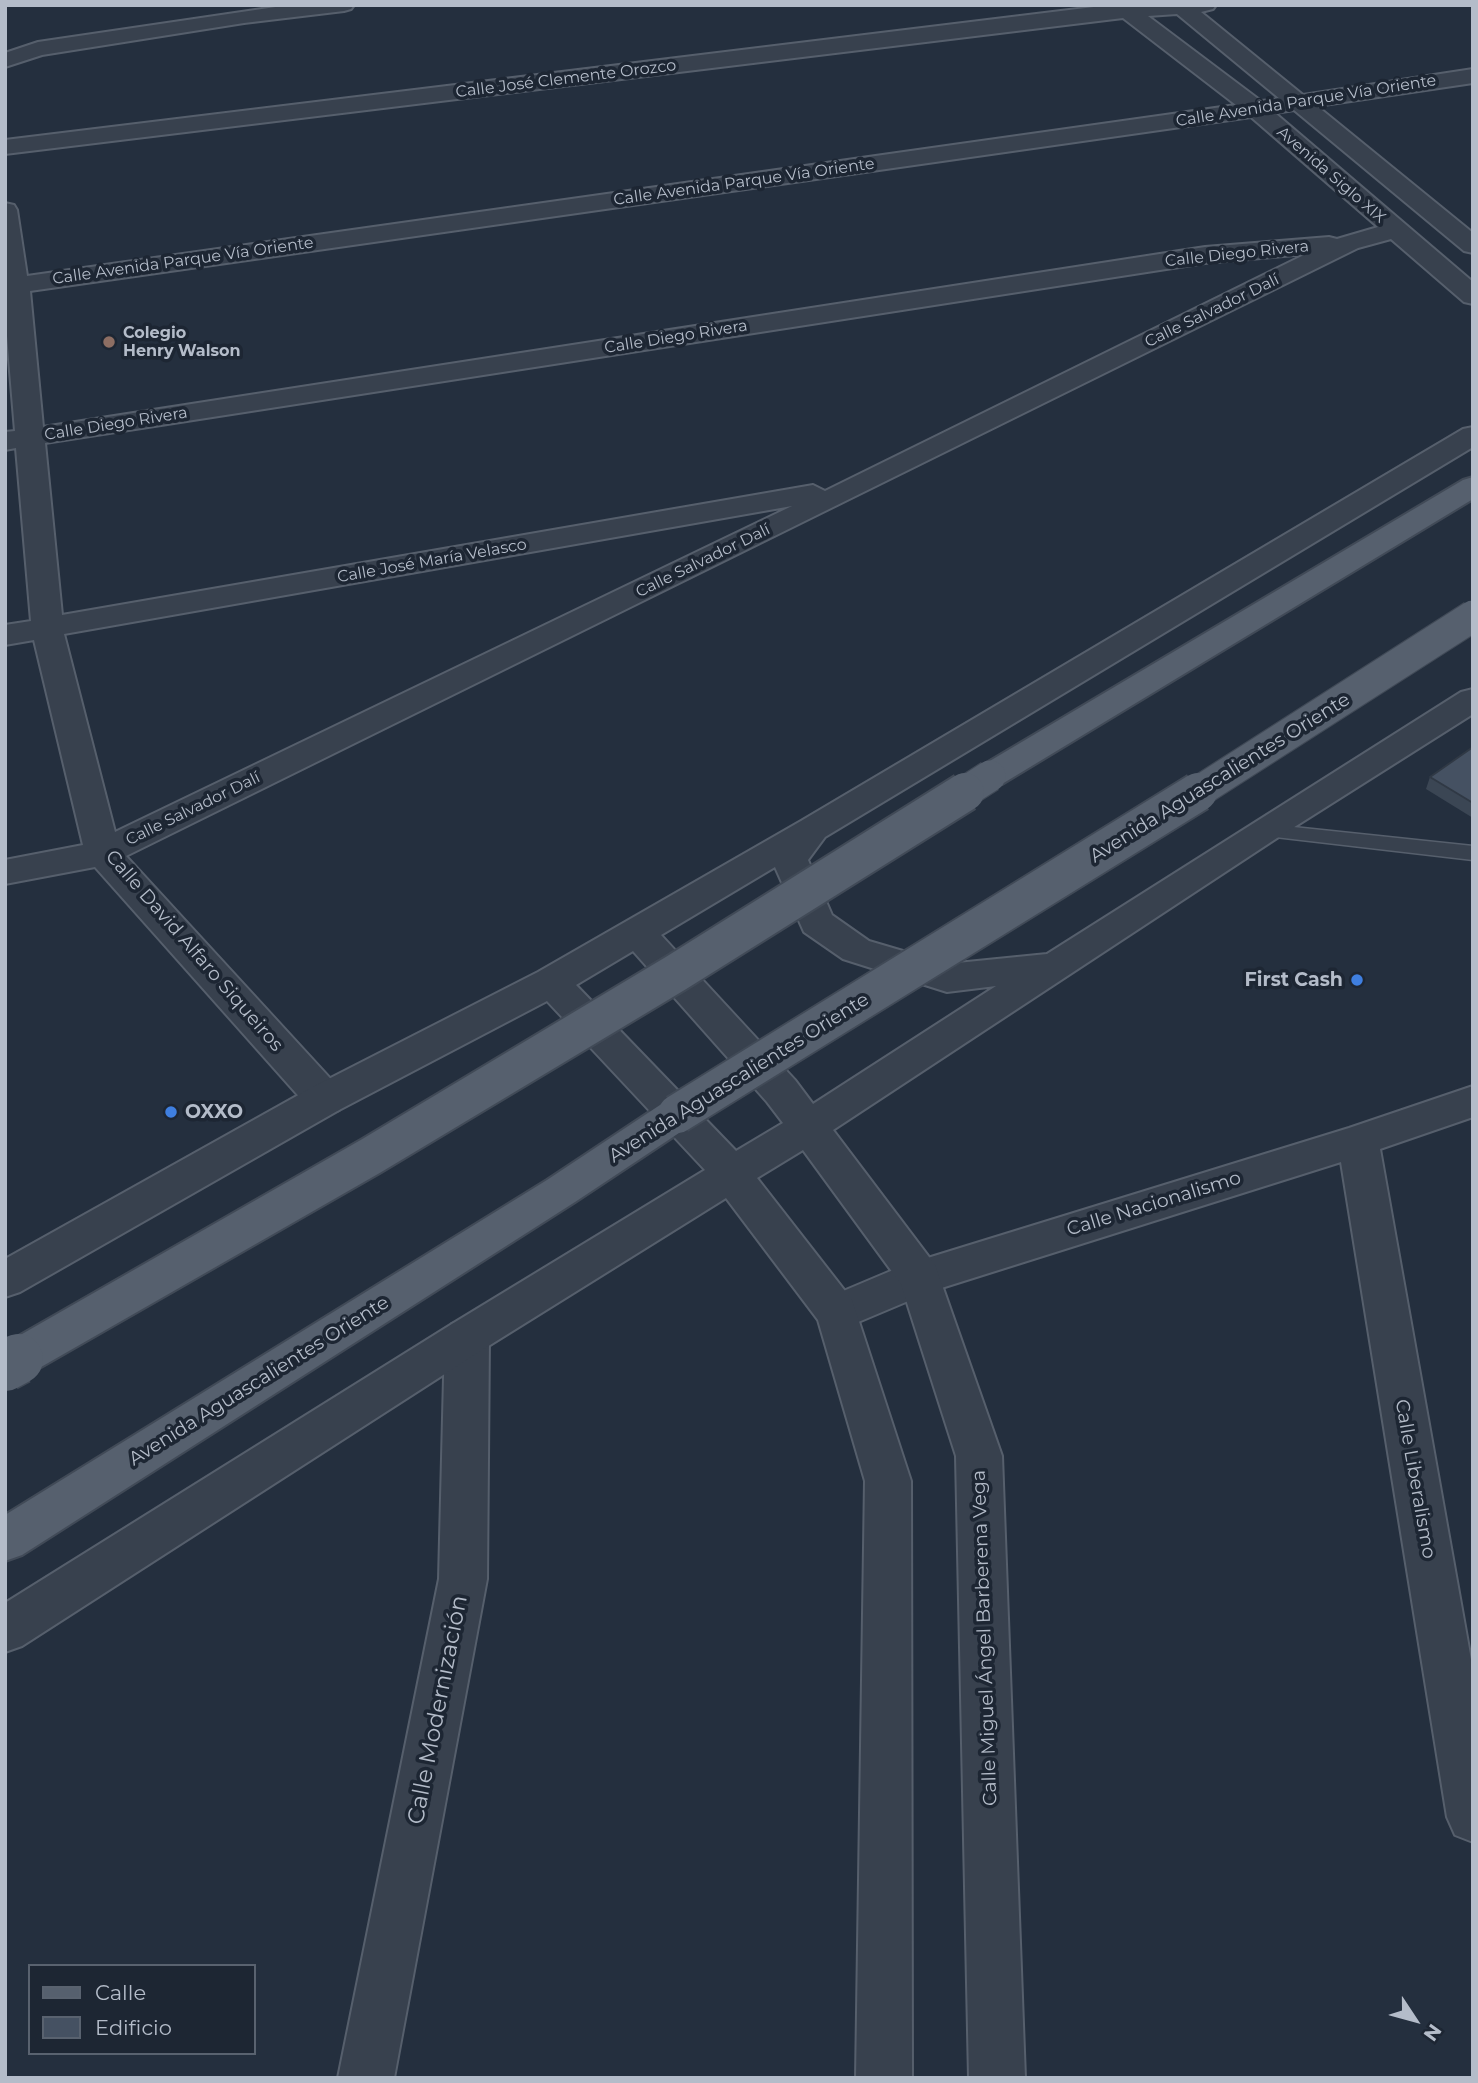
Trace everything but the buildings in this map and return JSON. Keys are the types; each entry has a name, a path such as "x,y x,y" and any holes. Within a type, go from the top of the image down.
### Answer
{"main road":[{"path":"5,1366 371,1156 654,987 990,776 1473,486"},
{"name":"Avenida Aguascalientes Oriente","path":"5,1540 550,1199 677,1114 1107,850 1473,616"}],"street":[{"path":"5,60 38,48 344,5"},
{"name":"Calle José Clemente Orozco","path":"5,147 1124,8 1190,6"},
{"name":"Avenida Siglo XIX","path":"1190,6 1294,101 1473,246"},
{"name":"Avenida Siglo XIX","path":"1124,8 1256,109 1473,296"},
{"name":"Calle Avenida Parque Vía Oriente","path":"16,285 1473,76"},
{"name":"Calle David Alfaro Siqueiros","path":"5,210 16,285 18,439 47,628 103,852 324,1099"},
{"name":"Calle Salvador Dalí","path":"5,872 103,852 858,486 1349,243 1394,230"},
{"name":"Calle Diego Rivera","path":"18,439 1205,255 1349,243"},
{"path":"5,1280 324,1099 551,982 1473,435"},
{"name":"Calle José María Velasco","path":"5,635 858,486"},
{"path":"5,1630 467,1337 733,1175 1265,830 1473,699"},
{"path":"813,829 790,859 817,923 856,950 947,978 1055,967"},
{"name":"Calle Miguel Ángel Barberena Vega","path":"636,931 781,1091 920,1277 979,1456 997,2078"},
{"path":"551,982 709,1146 837,1313 888,1481 884,2078"},
{"name":"Calle Nacionalismo","path":"837,1313 920,1277 1358,1141 1473,1101"},
{"name":"Calle Liberalismo","path":"1358,1141 1473,1817"},
{"name":"Calle Modernización","path":"366,2078 463,1579 467,1337"}],"lane":[{"path":"1265,830 1473,853"}],"place":[{"name":"Colegio Henry Walson","path":"109,342"},
{"name":"First Cash","path":"1357,980"},
{"name":"OXXO","path":"171,1112"}]}
